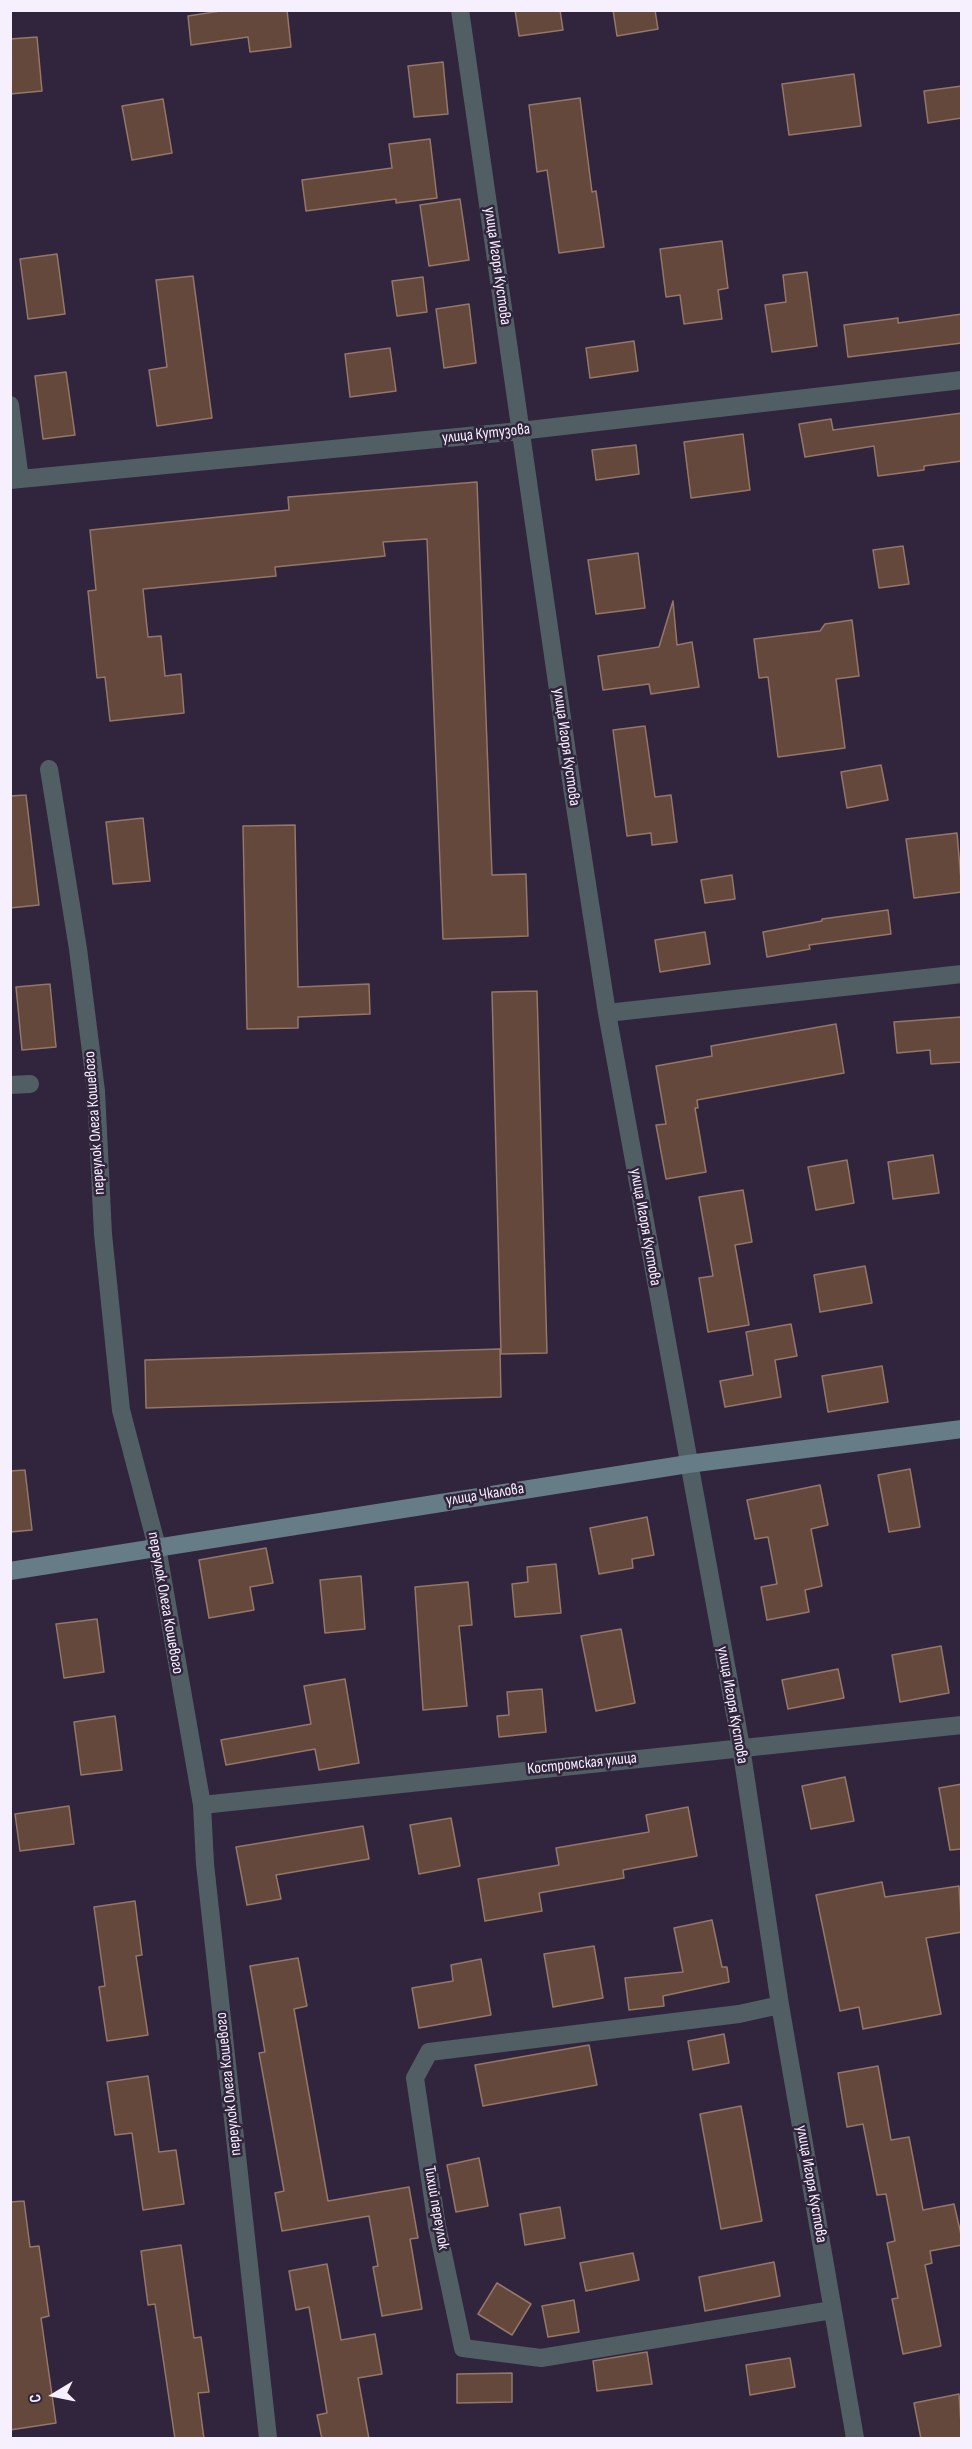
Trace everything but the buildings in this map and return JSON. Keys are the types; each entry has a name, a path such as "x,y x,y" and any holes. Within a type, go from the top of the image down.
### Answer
{"street":[{"name":"улица Игоря Кустова","path":"460,10 607,1013 741,1747 780,2005 855,2439"},
{"name":"улица Кутузова","path":"15,479 520,430 962,380"},
{"path":"10,405 15,479"},
{"name":"переулок Олега Кошевого","path":"49,770 78,949 96,1091 103,1233 121,1410 157,1546 202,1806 205,1864 268,2439"},
{"path":"607,1013 962,974"},
{"path":"10,1086 30,1084"},
{"name":"улица Чкалова","path":"10,1571 688,1464 962,1429"},
{"name":"Костромская улица","path":"202,1806 962,1725"},
{"name":"Тихий переулок","path":"780,2005 739,2014 429,2052 415,2079 437,2226 463,2348 540,2358 832,2310"}]}
